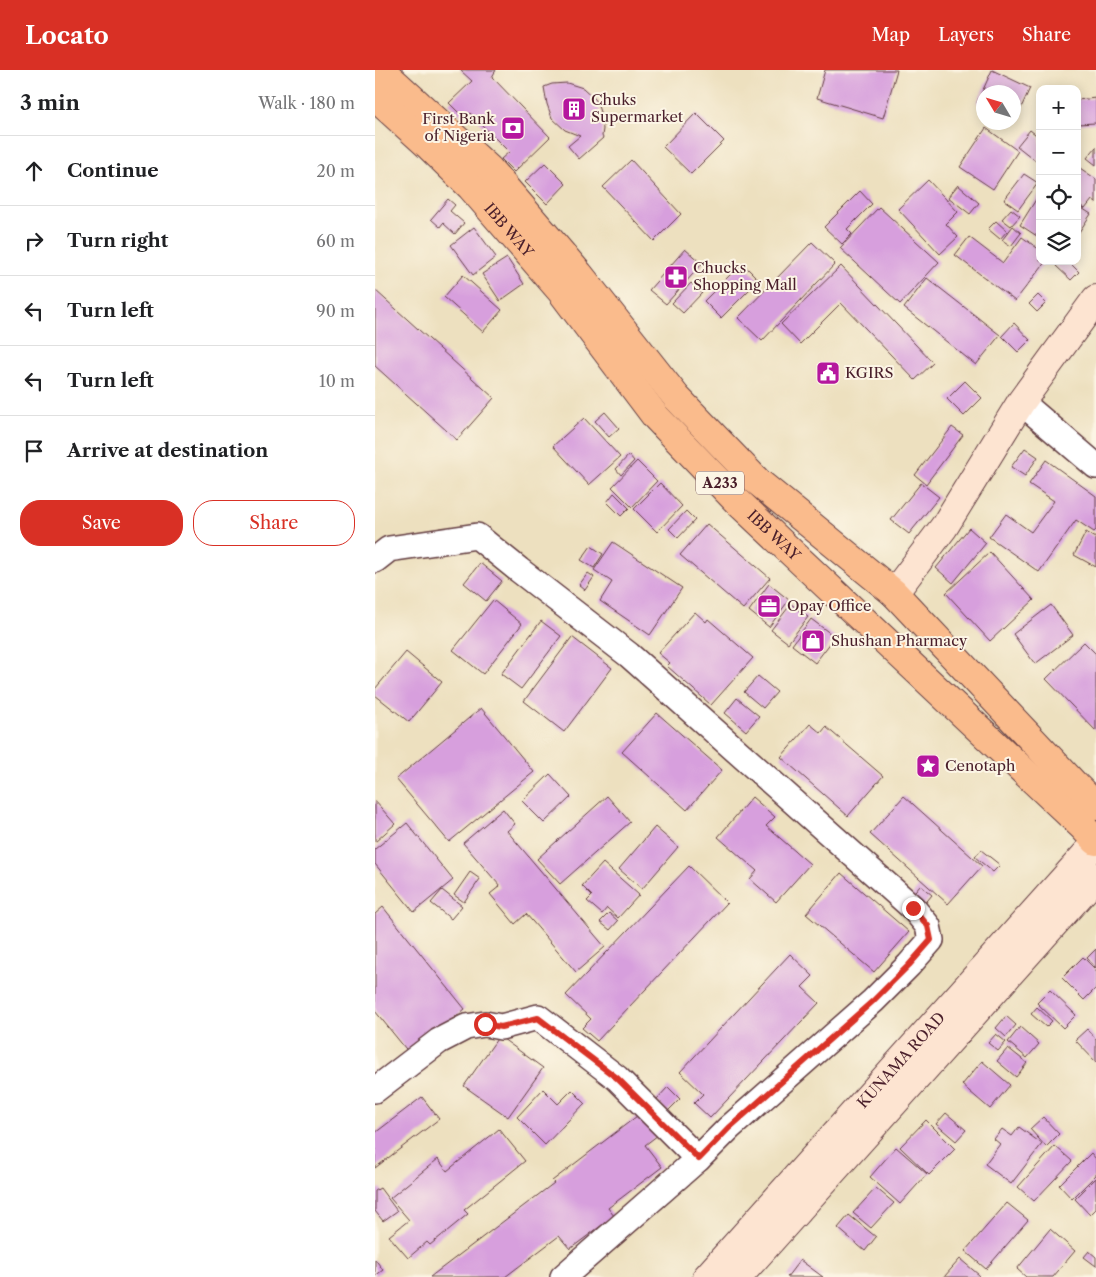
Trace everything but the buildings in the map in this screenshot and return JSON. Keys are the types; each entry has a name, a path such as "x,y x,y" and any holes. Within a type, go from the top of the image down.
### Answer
{"highway":[{"name":"A233","path":"381,70 489,169 579,274 677,398 757,481 893,592 1096,806"},
{"name":"IBB WAY","path":"375,97 471,187 561,291 656,417 737,502 1039,785 1096,842"}],"main road":[{"path":"893,592 944,527 1021,402 1096,299"},
{"name":"KUNAMA ROAD","path":"707,1277 1096,842"},
{"name":"KUNAMA ROAD","path":"738,1277 1096,877"}],"street":[{"path":"1021,402 1096,466"},
{"path":"375,560 389,549 477,536 629,655 913,908 928,926 931,940 873,1001 729,1128 699,1159 563,1277"},
{"path":"375,1090 439,1041 466,1027 485,1024 501,1027 538,1018 617,1078 699,1159"}],"place":[{"name":"Chuks Supermarket","path":"574,109"},
{"name":"First Bank of Nigeria","path":"513,128"},
{"name":"Chucks Shopping Mall","path":"676,277"},
{"name":"KGIRS","path":"828,373"},
{"name":"Opay Office","path":"769,606"},
{"name":"Shushan Pharmacy","path":"813,641"},
{"name":"Cenotaph","path":"928,766"}],"route":[{"path":"485,1024 501,1027 538,1018 617,1078 699,1159 729,1128 873,1001 931,940 928,926 913,908"}]}
